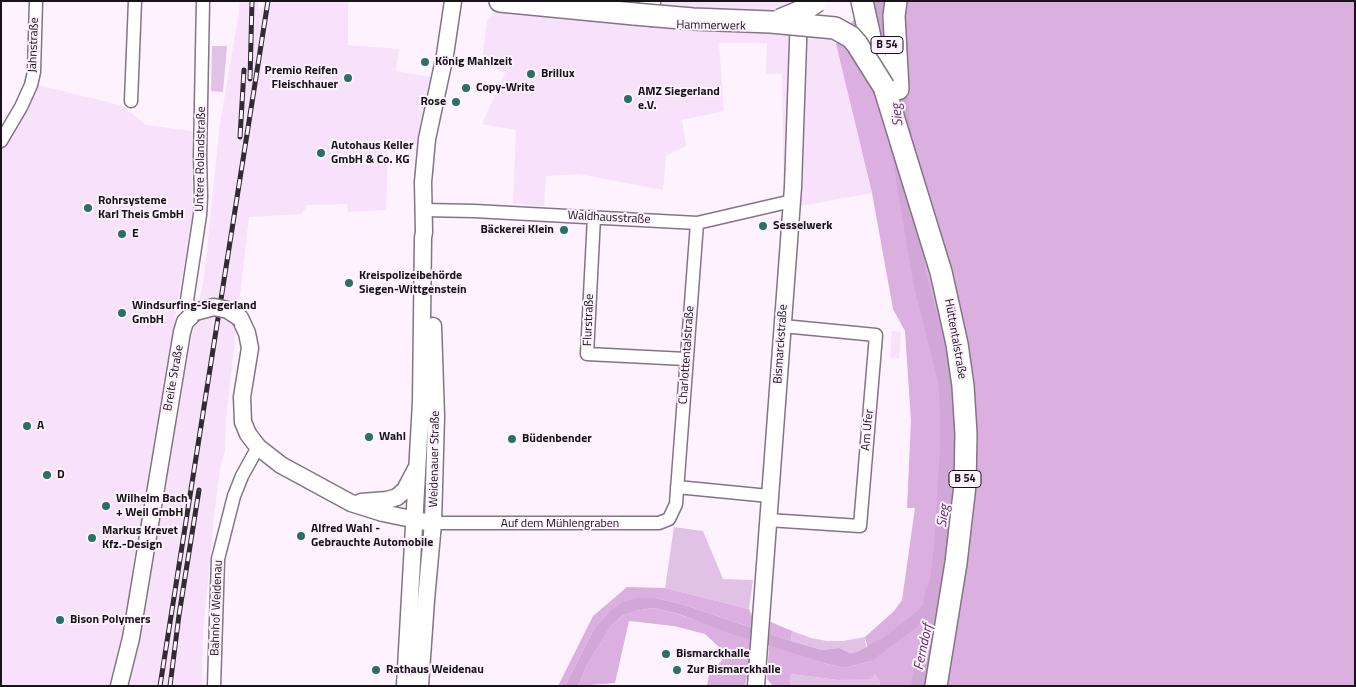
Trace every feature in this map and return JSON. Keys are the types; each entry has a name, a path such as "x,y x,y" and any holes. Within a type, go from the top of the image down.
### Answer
{"highway":[{"path":"500,1 693,19 826,26 843,32 857,44 891,88"},
{"path":"772,22 788,18 817,1"},
{"name":"Hüttentalstraße","path":"862,1 871,42 891,88 951,251 964,304 976,384 979,433 979,486 969,567 950,686"},
{"name":"Hüttentalstraße","path":"876,1 891,88 941,272 958,344 963,386 966,434 965,485 956,563 936,686"},
{"path":"891,88 896,1"}],"street":[{"name":"Jahnstraße","path":"1,141 32,85 36,1"},
{"path":"131,101 135,1"},
{"name":"Untere Rolandstraße","path":"193,314 187,300 200,215 204,1"},
{"name":"Weidenauer Straße","path":"420,686 433,522 428,403 428,338 422,238 424,232 423,182 428,139 445,55 453,1"},
{"name":"Hammerwerk","path":"646,1 654,2 652,23 799,28"},
{"name":"Bismarckstraße","path":"756,686 792,201 799,1"},
{"name":"Waldhausstraße","path":"423,210 697,223 792,201"},
{"name":"Flurstraße","path":"594,217 587,354 686,360"},
{"name":"Charlottentalstraße","path":"676,504 697,223"},
{"path":"193,314 214,307 228,310 240,318 247,333 250,348 242,397 243,422 248,434 258,447 281,465 351,503 383,513 433,522"},
{"name":"Breite Straße","path":"119,686 131,638 178,349 185,322 193,314"},
{"name":"Am Ufer","path":"768,520 860,526 876,335 783,326"},
{"name":"Weidenauer Straße","path":"405,686 418,465 428,403"},
{"name":"Bahnhof Weidenau","path":"214,686 218,559 234,496 242,476 258,447"},
{"path":"351,503 387,500 397,497 405,490 418,465"},
{"path":"677,487 769,496"},
{"name":"Auf dem Mühlengraben","path":"433,522 659,523 668,519 676,504"}],"shaded area":[{"path":"240,1 258,1 258,9 263,8 264,1 350,1 348,4 348,45 399,49 396,71 431,77 416,145 388,143 386,210 348,212 347,204 307,205 302,214 249,217 226,419 225,452 221,462 215,508 203,633 202,686 124,686 142,624 181,388 204,279 220,124"},
{"path":"506,1 816,1 815,13 836,44 872,193 784,209 782,74 766,74 767,43 719,43 724,111 682,120 686,146 666,156 663,190 579,174 546,176 544,206 513,204 516,130 482,124 505,73 482,62 487,21"},
{"path":"867,1 1355,1 1355,686 880,686 875,674 870,679 838,680 791,674 790,686 773,686 767,679 769,645 845,668 871,661 865,637 894,611 902,600 915,508 907,508 911,421 905,331 893,309 872,193 836,44"},
{"path":"212,46 227,46 223,92 211,91"},
{"path":"38,85 123,106 146,125 192,131 192,216 117,671 112,686 1,686 1,150"},
{"path":"892,331 901,332 899,358 890,358"},
{"path":"674,527 703,531 723,579 753,580 749,609 665,588"},
{"path":"627,587 665,588 749,609 753,618 771,622 792,631 791,641 685,605 656,598 608,613 595,627 565,686 558,686 593,616"},
{"path":"653,608 678,614 752,640 745,686 707,686 709,675 723,659 719,647 705,634 674,626 629,621 615,683 578,686 587,665 611,626 622,616"},
{"path":"792,631 811,638 827,641 843,641 865,637 866,647 857,652 850,653 839,648 822,650 791,641"},
{"path":"791,674 838,680 875,674 880,686 790,686"}],"water":[{"path":"871,1 893,1 907,92 925,269 951,364 956,401 949,548 924,686 911,686 919,639 926,620 871,661 845,668 726,632 679,614 653,608 622,616 611,626 587,665 578,686 565,686 595,627 622,602 637,598 656,598 685,605 791,641 822,650 839,648 850,653 857,652 884,637 923,605 925,591 930,581 934,546 940,450 938,381 914,287 896,180"}],"railway":[{"path":"250,79 252,1"},
{"path":"160,686 268,1"},
{"path":"240,137 244,70"},
{"path":"170,686 199,490"}],"place":[{"name":"König Mahlzeit","path":"425,62"},
{"name":"Brillux","path":"531,74"},
{"name":"Premio Reifen Fleischhauer","path":"348,78"},
{"name":"Copy-Write","path":"466,88"},
{"name":"AMZ Siegerland e.V.","path":"628,99"},
{"name":"Rose","path":"456,102"},
{"name":"Autohaus Keller GmbH & Co. KG","path":"321,153"},
{"name":"Rohrsysteme Karl Theis GmbH","path":"88,208"},
{"name":"Sesselwerk","path":"763,226"},
{"name":"Bäckerei Klein","path":"564,230"},
{"name":"E","path":"122,234"},
{"name":"Kreispolizeibehörde Siegen-Wittgenstein","path":"349,283"},
{"name":"Windsurfing-Siegerland GmbH","path":"122,313"},
{"name":"A","path":"27,426"},
{"name":"Wahl","path":"369,437"},
{"name":"Büdenbender","path":"512,439"},
{"name":"D","path":"47,475"},
{"name":"Wilhelm Bach + Weil GmbH","path":"106,506"},
{"name":"Alfred Wahl - Gebrauchte Automobile","path":"301,536"},
{"name":"Markus Krevet Kfz.-Design","path":"92,538"},
{"name":"Bison Polymers","path":"60,620"},
{"name":"Bismarckhalle","path":"666,654"},
{"name":"Rathaus Weidenau","path":"376,670"},
{"name":"Zur Bismarckhalle","path":"677,670"}],"water label":[{"name":"Sieg","path":"898,115"},
{"name":"Sieg","path":"944,516"},
{"name":"Ferndorf","path":"924,647"}]}
